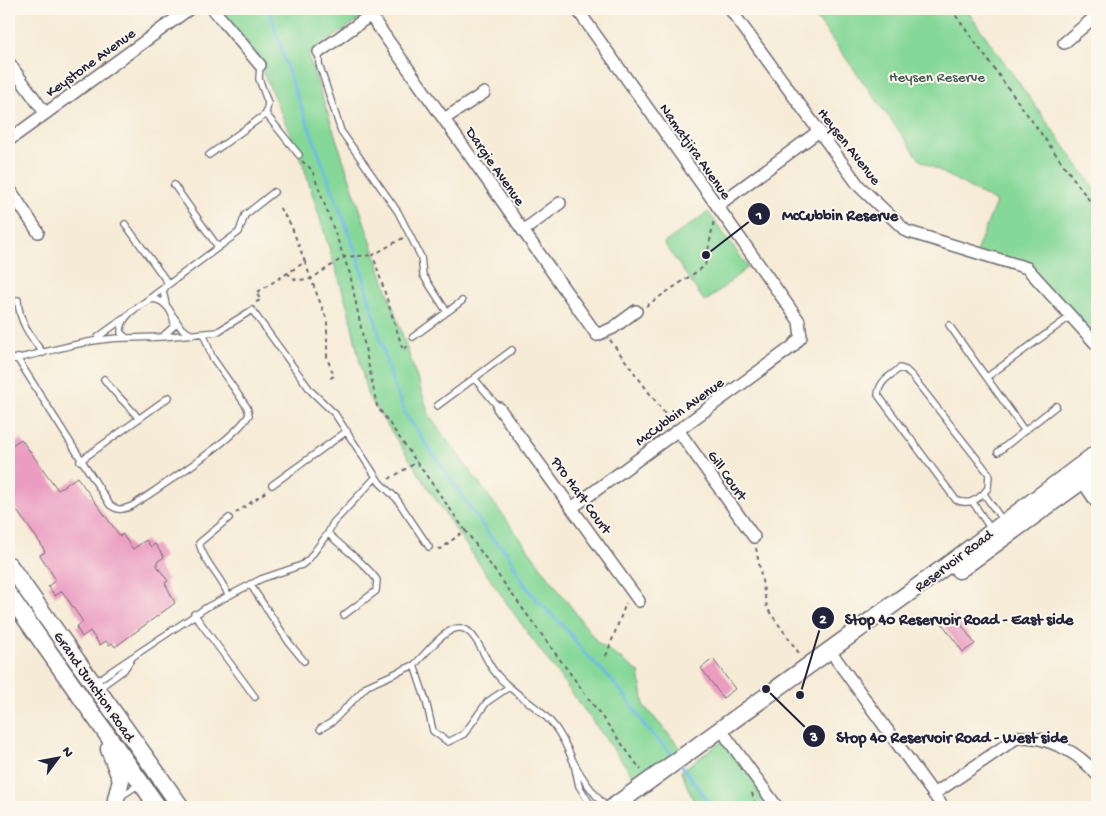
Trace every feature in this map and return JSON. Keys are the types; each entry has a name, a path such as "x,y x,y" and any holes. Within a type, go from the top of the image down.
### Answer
{"main road":[{"name":"Reservoir Road","path":"630,807 666,775 1078,476 1097,453"},
{"name":"Reservoir Road","path":"724,734 808,666 833,655 998,527 1078,476 1097,470"},
{"name":"Grand Junction Road","path":"9,565 181,807"},
{"name":"Grand Junction Road","path":"9,595 141,783 150,804"},
{"path":"96,718 120,774 120,787 111,803"},
{"path":"141,783 156,772"},
{"name":"Reservoir Road","path":"614,807 649,781 666,775"},
{"path":"150,804 167,787"}],"street":[{"name":"Keystone Avenue","path":"9,140 189,9"},
{"path":"213,9 260,65"},
{"name":"Namatjira Avenue","path":"577,9 799,321 801,337"},
{"name":"Heysen Avenue","path":"730,9 859,186 906,231 1027,268 1097,345"},
{"path":"319,52 375,12"},
{"name":"Dargie Avenue","path":"375,12 444,119 523,231 601,333"},
{"path":"1064,43 1097,15"},
{"path":"9,63 46,113"},
{"path":"444,119 484,92"},
{"path":"717,206 819,131"},
{"path":"9,188 38,232"},
{"path":"523,231 560,204"},
{"path":"601,333 636,311"},
{"name":"McCubbin Avenue","path":"573,507 792,347 801,337"},
{"name":"Pro Hart Court","path":"499,408 573,507 636,596"},
{"name":"Gill Court","path":"678,430 754,537"},
{"path":"1078,476 1097,503"},
{"path":"833,655 944,807"},
{"path":"724,734 777,807"},
{"path":"934,794 1018,737 1037,739 1073,752 1086,761 1097,775"}],"lane":[{"path":"319,52 319,64 341,131 389,196 421,257 426,280 447,312"},
{"path":"208,155 266,114 268,103 259,79 260,65"},
{"path":"266,114 298,155"},
{"path":"174,185 218,247"},
{"path":"92,340 239,232 245,216 274,192"},
{"path":"125,224 168,283"},
{"path":"168,283 163,291 166,304 181,328 194,336"},
{"path":"142,304 152,299 158,299 166,304"},
{"path":"18,300 18,315 43,353"},
{"path":"413,337 462,301"},
{"path":"9,360 92,340 204,335 217,332 252,310 311,391 335,414 376,477 396,498 429,547"},
{"path":"127,338 121,333 121,328 128,315"},
{"path":"986,377 1071,316"},
{"path":"162,337 174,326 174,318"},
{"path":"949,325 1024,430"},
{"path":"17,358 80,461 110,505 122,510 147,496 244,424 249,415 247,408 212,357 204,335"},
{"path":"437,406 512,350"},
{"path":"900,368 906,370 912,376 989,474 990,482 984,494 972,502 964,503 956,500 878,395 878,387 883,381 900,368"},
{"path":"474,378 499,408"},
{"path":"104,379 114,394 128,404 139,419"},
{"path":"80,461 169,397"},
{"path":"998,452 1056,406"},
{"path":"272,485 347,432"},
{"path":"95,686 194,614 250,584 302,565 328,534 333,523 358,499 376,477"},
{"path":"984,494 998,527"},
{"path":"972,502 998,527"},
{"path":"228,595 202,552 199,543 230,518"},
{"path":"328,534 346,551 367,566 377,580 376,591 344,615"},
{"path":"250,584 290,644 304,661"},
{"path":"194,614 254,697"},
{"path":"320,729 332,722 368,686 414,665 448,633 460,628 471,632 493,671 509,687 531,702 554,725 563,738 573,761 579,786 592,807"},
{"path":"414,665 426,701 433,731 448,742 464,734 487,702 509,687"},
{"path":"573,761 606,807"},
{"path":"111,803 141,783"}],"path":[{"path":"951,9 1097,211"},
{"path":"298,155 312,170 350,274 377,406 649,781"},
{"path":"636,311 653,302 705,266 717,206"},
{"path":"279,207 291,225 327,324 327,358 334,376 327,380"},
{"path":"287,273 296,280 311,279 344,257 373,255 410,235"},
{"path":"373,255 403,350 410,344 413,337"},
{"path":"252,310 255,303 261,300 256,292 305,262"},
{"path":"601,333 628,362 678,430"},
{"path":"381,484 417,462"},
{"path":"230,518 268,491 272,485"},
{"path":"429,547 440,549 466,530"},
{"path":"754,537 767,608 808,666"},
{"path":"606,656 623,607 636,596"}],"green space":[{"path":"218,9 374,9 308,55 430,417 597,642 639,672 644,706 686,754 641,787 527,632 455,529 367,394 348,308 302,161 260,65"},
{"name":"Heysen Reserve","path":"810,9 966,9 1097,192 1097,345 1027,268 976,252 996,202 920,160"},
{"path":"708,212 748,267 705,302 664,243"},
{"path":"727,738 777,807 696,807 681,771"}],"building":[{"path":"21,439 58,490 77,477 120,536 122,534 133,549 146,540 151,547 155,544 164,557 157,562 157,566 168,581 165,583 175,603 115,647 112,643 109,645 106,641 100,645 90,631 82,637 76,627 83,622 62,591 55,596 48,586 56,580 40,555 45,552 9,500 9,447"},
{"path":"953,613 975,644 963,652 941,622"},
{"path":"713,659 735,689 723,698 701,668"}],"waterway":[{"path":"269,9 290,77 358,258 392,381 406,415 492,539 507,552 524,584 568,631 583,652 609,677 626,697 646,728 675,757"},
{"path":"680,763 712,807"}],"place":[{"name":"McCubbin Reserve","path":"706,255"},
{"name":"Stop 40 Reservoir Road - West side","path":"766,689"},
{"name":"Stop 40 Reservoir Road - East side","path":"800,695"}]}
